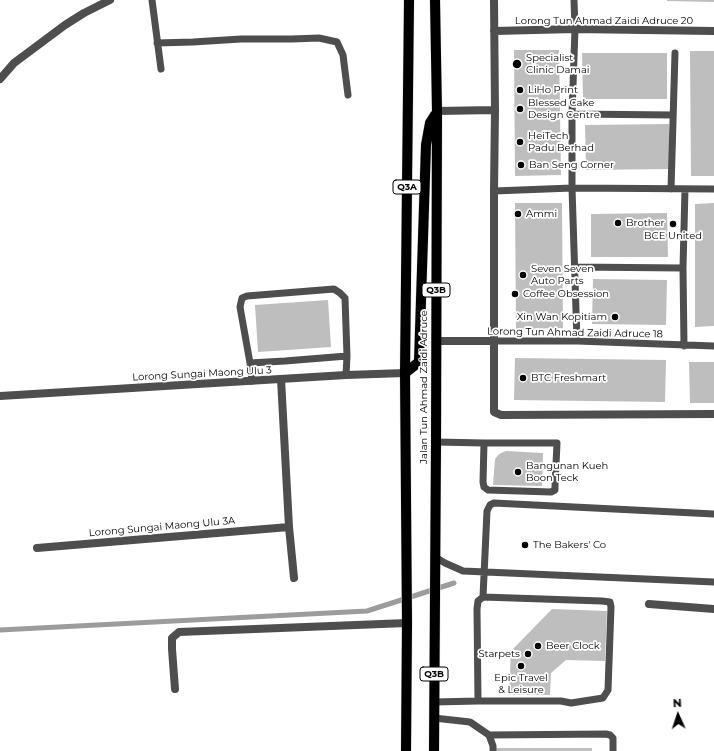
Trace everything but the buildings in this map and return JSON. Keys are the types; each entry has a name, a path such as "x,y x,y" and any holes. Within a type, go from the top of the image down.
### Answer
{"main road":[{"name":"Jalan Tun Ahmad Zaidi Adruce","path":"406,751 407,623 405,373 409,0"},
{"name":"Jalan Tun Ahmad Zaidi Adruce","path":"434,751 436,598 437,111 435,0"},
{"path":"405,373 419,362 426,144 430,124 437,111"}],"street":[{"path":"0,79 14,63 65,25 84,13 110,0"},
{"path":"494,0 494,412 500,415 714,414"},
{"name":"Lorong Tun Ahmad Zaidi Adruce 20","path":"494,31 575,29 714,31"},
{"path":"437,111 495,110"},
{"name":"Lorong Tun Ahmad Zaidi Adruce 18","path":"436,341 494,341"},
{"name":"Lorong Sungai Maong Ulu 3","path":"0,396 346,375 405,373"},
{"path":"281,380 289,527 294,578"},
{"name":"Lorong Sungai Maong Ulu 3A","path":"37,548 289,527"},
{"path":"649,604 714,609"},
{"path":"175,689 172,638 179,632 407,623"}],"lane":[{"path":"152,0 161,68"},
{"path":"574,0 575,29 572,114 572,188 577,341"},
{"path":"157,43 241,39 319,38 337,42 344,55 348,96"},
{"path":"671,189 674,53"},
{"path":"572,114 673,115"},
{"path":"494,190 572,188 714,189"},
{"path":"684,346 683,268 685,189"},
{"path":"575,267 683,268"},
{"path":"252,381 240,307 242,298 247,296 334,289 346,298 346,375"},
{"name":"Lorong Tun Ahmad Zaidi Adruce 18","path":"494,341 577,341 714,346"},
{"path":"250,363 347,356"},
{"path":"436,442 556,443 555,490 551,492 488,490 484,487 483,482 484,443"},
{"path":"483,597 487,511 494,503 714,514"},
{"path":"435,557 444,563 463,571 714,582"},
{"path":"434,702 478,701 571,703 603,698 608,690 610,668 612,607 610,602 483,597 478,601 477,610 478,701"},
{"path":"434,718 470,722 489,735 606,734 610,735 612,738 613,751"},
{"path":"489,735 493,746 493,751"}],"waterway":[{"path":"0,630 367,611 454,583"}],"place":[{"name":"Specialist Clinic Damai","path":"517,64"},
{"name":"LiHo Print","path":"520,90"},
{"name":"Blessed Cake Design Centre","path":"520,109"},
{"name":"HeiTech Padu Berhad","path":"520,142"},
{"name":"Ban Seng Corner","path":"521,165"},
{"name":"Ammi","path":"518,214"},
{"name":"Brother","path":"618,223"},
{"name":"BCE United","path":"673,224"},
{"name":"Seven Seven Auto Parts","path":"523,275"},
{"name":"Coffee Obsession","path":"515,294"},
{"name":"Xin Wan Kopitiam","path":"615,317"},
{"name":"BTC Freshmart","path":"523,378"},
{"name":"Bangunan Kueh Boon Teck","path":"518,472"},
{"name":"The Bakers' Co","path":"525,545"},
{"name":"Beer Clock","path":"538,646"},
{"name":"Starpets","path":"528,654"},
{"name":"Epic Travel & Leisure","path":"521,666"}]}
